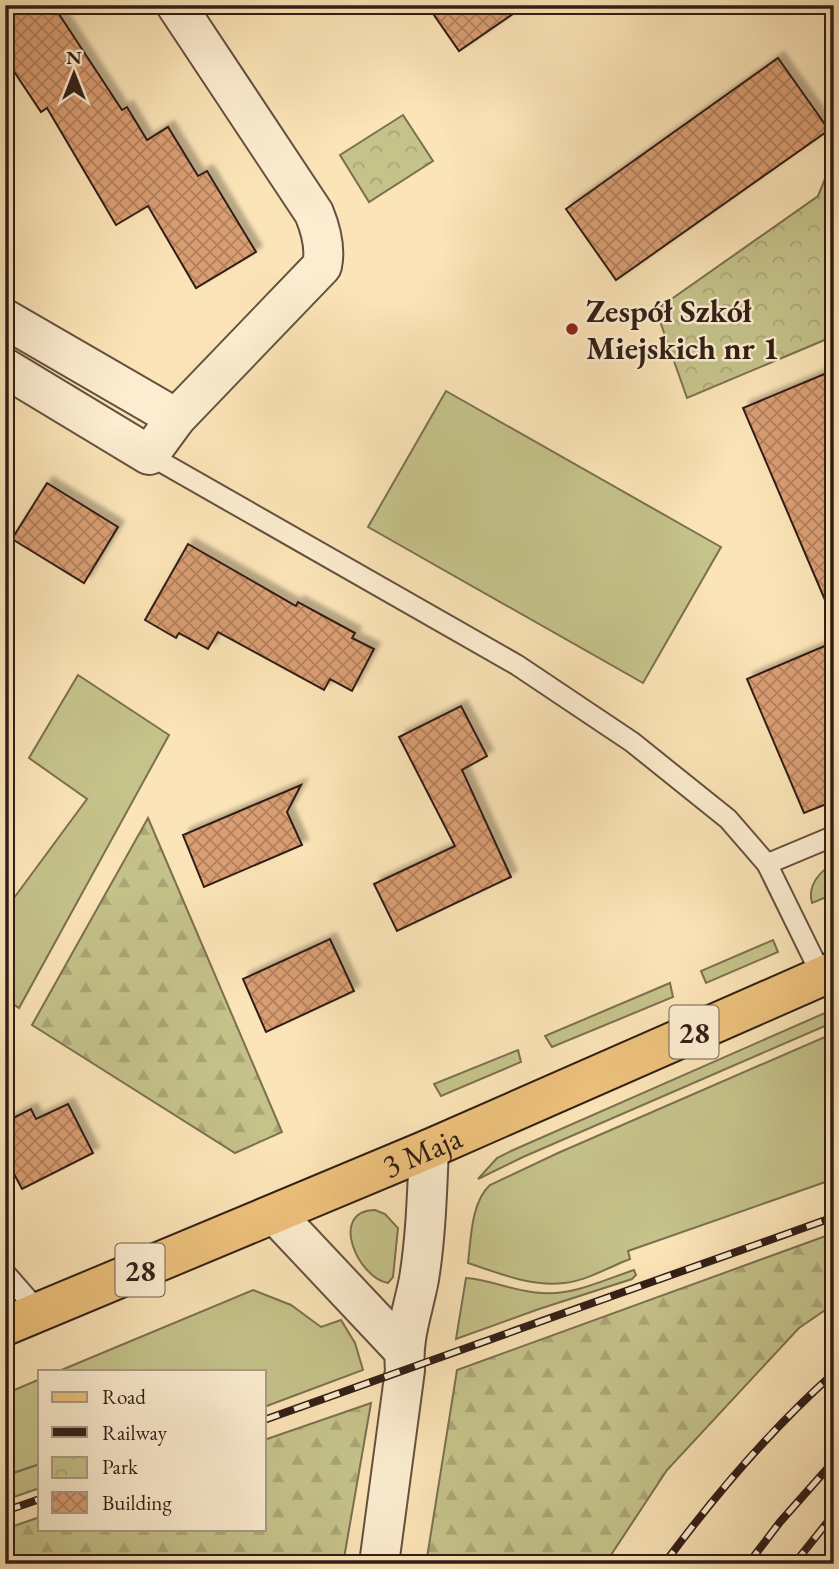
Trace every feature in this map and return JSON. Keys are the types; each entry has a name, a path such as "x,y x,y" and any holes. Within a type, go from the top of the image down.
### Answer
{"main road":[{"name":"3 Maja","path":"22,1319 429,1149 828,974"}],"street":[{"path":"5,368 149,455 177,418 322,267 324,255 320,226 314,213 176,5"},
{"path":"5,319 177,418"},
{"path":"379,1564 405,1370 403,1350 419,1280 427,1212 429,1149"},
{"path":"275,1214 403,1350"}],"lane":[{"path":"149,455 442,621 573,701 632,742 714,806 767,864 828,974"},
{"path":"767,864 834,836"},
{"path":"5,1273 22,1319"}],"green space":[{"path":"403,115 433,161 369,202 340,155"},
{"path":"834,157 834,336 687,398 656,310 818,196"},
{"path":"446,391 721,547 643,683 368,527"},
{"path":"78,675 169,735 19,1008 5,999 5,898 11,902 87,799 29,758"},
{"path":"148,818 282,1132 235,1153 32,1025"},
{"path":"834,863 834,894 812,903 813,885"},
{"path":"773,940 778,952 706,983 701,971"},
{"path":"670,983 673,997 552,1047 545,1036"},
{"path":"834,1009 834,1022 478,1179 497,1158 511,1151"},
{"path":"834,1033 834,1179 628,1251 630,1259 572,1282 551,1284 527,1281 468,1263 475,1211 490,1185"},
{"path":"518,1050 521,1062 441,1096 434,1084"},
{"path":"375,1210 385,1214 398,1228 393,1277 388,1283 367,1270 353,1245 353,1221 361,1213"},
{"path":"834,1233 834,1304 799,1328 667,1470 605,1564 426,1564 457,1370"},
{"path":"634,1270 636,1275 632,1279 456,1339 466,1278 523,1291 553,1293 589,1286"},
{"path":"253,1290 291,1305 321,1327 341,1320 355,1343 363,1370 266,1406 266,1370 61,1370"},
{"path":"38,1380 38,1465 5,1476 5,1394"},
{"path":"371,1403 343,1564 141,1564 131,1556 108,1564 5,1564 5,1529 38,1518 38,1530 266,1530 266,1439"},
{"path":"38,1465 38,1489 5,1500 5,1476"}],"building":[{"path":"5,5 53,5 122,110 127,107 147,140 168,127 198,176 207,171 256,252 196,288 148,206 116,225 47,108 41,112 5,58"},
{"path":"427,5 526,5 459,51"},
{"path":"778,58 829,130 616,280 566,209"},
{"path":"834,370 834,621 743,408"},
{"path":"47,483 118,527 84,583 12,539"},
{"path":"188,544 296,606 298,602 355,633 352,638 374,649 352,691 330,679 324,690 218,632 208,649 179,633 176,638 145,620"},
{"path":"834,642 834,801 804,813 747,679"},
{"path":"461,706 487,756 462,770 511,877 397,931 374,884 455,846 399,737"},
{"path":"301,785 287,812 302,845 204,887 183,835"},
{"path":"330,939 354,991 266,1032 243,979"},
{"path":"68,1104 93,1153 22,1189 5,1157 5,1122 31,1109 36,1119"}],"railway":[{"path":"266,1419 834,1217"},
{"path":"664,1564 744,1464 834,1373"},
{"path":"748,1564 780,1522 834,1461"},
{"path":"5,1511 38,1500"},
{"path":"794,1564 834,1514"}],"place":[{"name":"Zespół Szkół Miejskich nr 1","path":"572,329"}]}
